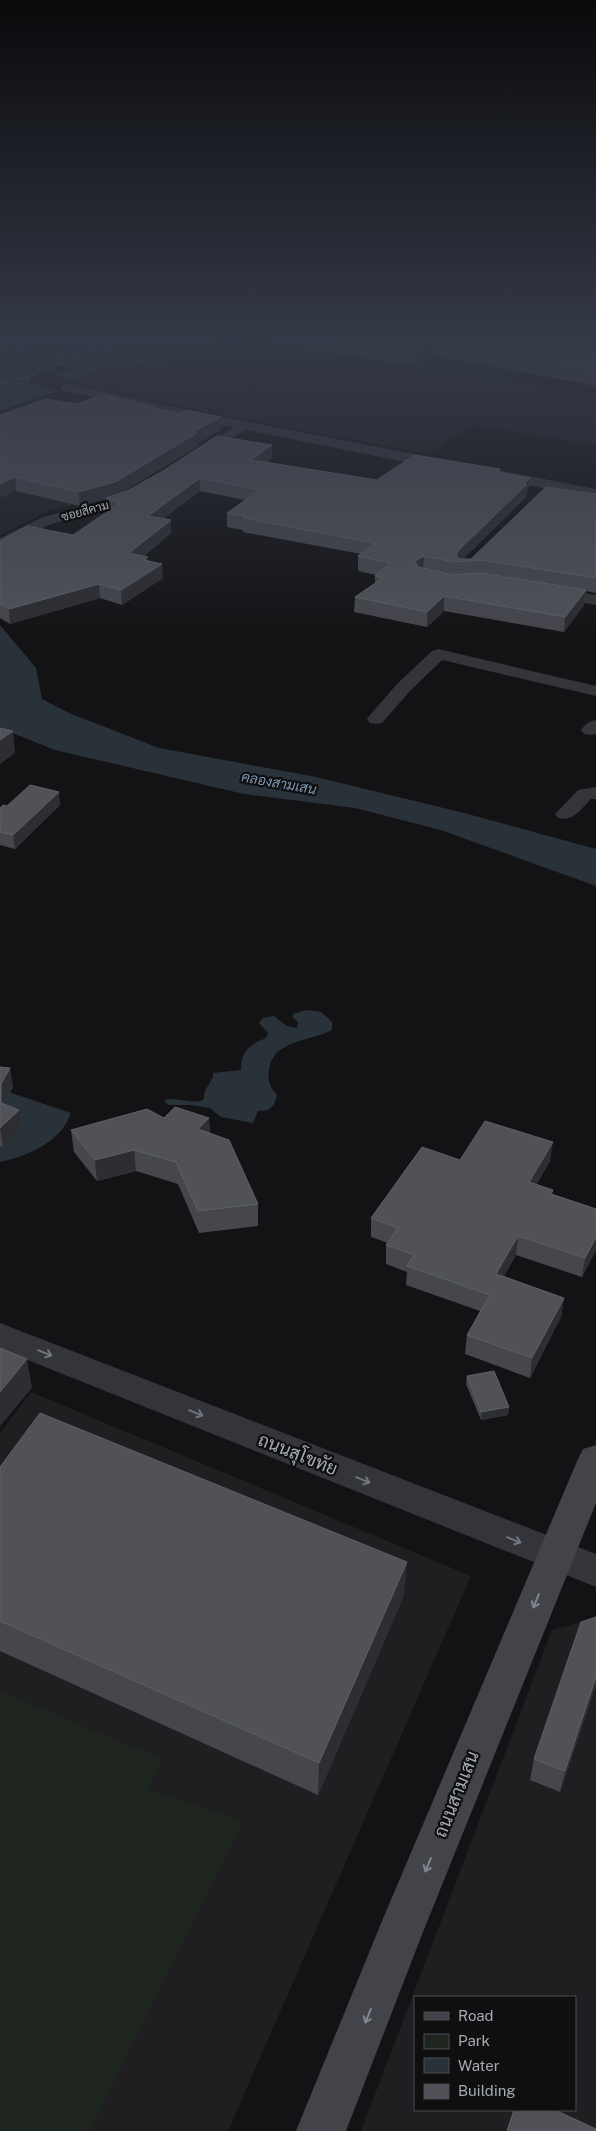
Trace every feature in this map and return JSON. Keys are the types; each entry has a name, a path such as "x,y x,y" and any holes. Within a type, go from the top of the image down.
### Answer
{"main road":[{"name":"ถนนสามเสน","path":"321,2131 398,1937 554,1556 596,1459"}],"street":[{"path":"192,459 223,438"},
{"path":"313,438 459,467"},
{"path":"478,471 596,494"},
{"name":"ซอยสีคาม","path":"0,544 25,529 49,520 107,506 150,485"},
{"path":"537,496 549,485"},
{"path":"538,591 596,600"},
{"path":"376,719 403,688 438,654 596,691"},
{"path":"565,814 583,796 596,793"},
{"name":"ถนนสุโขทัย","path":"0,1335 554,1556 596,1571"}],"shaded area":[{"path":"345,438 453,438 429,454"},
{"path":"552,438 596,438 596,446"},
{"path":"0,471 111,497 50,510 0,536"},
{"path":"31,1392 471,1576 228,2131 0,2131 0,1433"},
{"path":"588,1620 596,1623 596,2131 361,2131 552,1630"}],"green space":[{"path":"0,1691 162,1759 148,1789 243,1822 90,2131 0,2131"}],"water":[{"name":"คลองสามเสน","path":"0,625 36,668 42,699 69,713 159,748 316,777 464,813 596,849 596,886 441,830 355,808 244,794 55,750 0,728"},
{"path":"306,1010 321,1012 332,1022 332,1030 294,1043 277,1052 272,1060 268,1074 270,1084 277,1095 274,1105 268,1110 258,1111 253,1123 221,1117 210,1108 191,1105 168,1105 164,1100 174,1099 193,1102 203,1100 213,1073 241,1070 244,1053 255,1043 266,1038 268,1033 259,1023 263,1018 274,1016 287,1026 297,1028 298,1022 293,1018 293,1014"},
{"path":"0,1089 71,1113 60,1132 52,1140 32,1152 0,1162"}],"building":[{"path":"0,438 188,438 117,481 78,492 15,477 0,484"},
{"path":"213,438 232,438 272,445 251,460 377,480 414,455 500,469 496,472 530,478 524,483 527,484 459,550 456,556 460,559 471,559 546,487 596,494 596,578 481,560 454,562 424,556 415,561 418,567 453,575 481,573 586,590 565,617 444,596 427,612 355,597 383,578 375,576 390,563 358,556 375,543 243,518 245,516 227,513 260,490 200,478 148,516 171,520 129,553 148,557 144,560 162,564 121,590 99,584 9,609 0,604 0,541 27,526 73,535 120,503 106,498 129,490 163,471"},
{"path":"0,728 13,731 0,740"},
{"path":"30,785 59,792 13,835 0,832 0,808 3,805 7,806"},
{"path":"0,1067 10,1068 1,1084 1,1103 19,1110 0,1128"},
{"path":"175,1107 209,1118 198,1129 229,1140 258,1204 198,1211 176,1162 134,1150 95,1160 71,1130 147,1109 164,1118"},
{"path":"485,1121 553,1142 529,1182 553,1190 551,1194 596,1209 596,1237 585,1258 518,1236 496,1274 564,1298 532,1358 467,1335 490,1295 407,1266 414,1255 386,1245 398,1228 371,1218 422,1147 460,1160"},
{"path":"0,1348 27,1359 0,1392"},
{"path":"494,1371 509,1407 481,1412 467,1376"},
{"path":"40,1413 407,1562 319,1763 0,1621 0,1467"},
{"path":"596,1617 596,1677 565,1771 534,1759 581,1622"},
{"path":"514,2111 557,2111 596,2129 596,2131 507,2131"}]}
